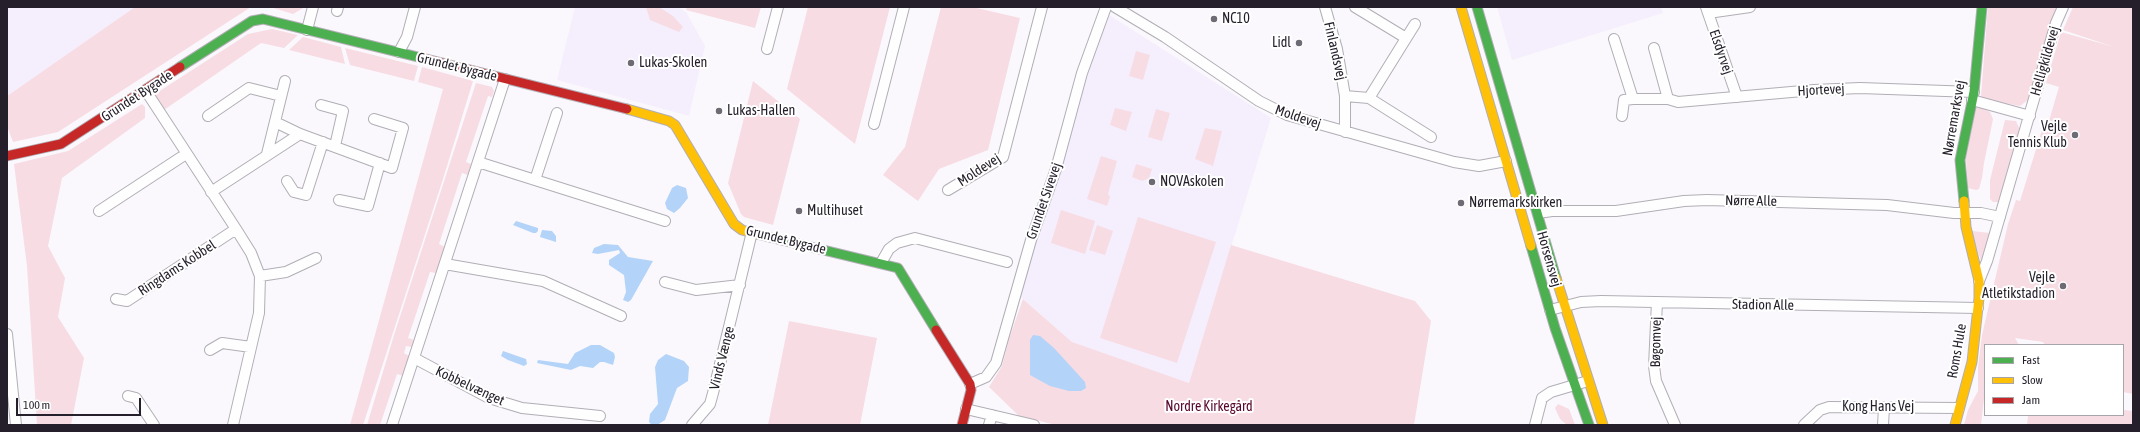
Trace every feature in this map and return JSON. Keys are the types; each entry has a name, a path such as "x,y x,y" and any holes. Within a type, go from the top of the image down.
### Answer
{"street":[{"path":"307,30 313,7"},
{"path":"399,52 407,37 414,7"},
{"path":"767,49 778,7"},
{"path":"874,124 904,7"},
{"name":"Moldevej","path":"948,190 1004,157 1042,7"},
{"name":"Grundet Sivevej","path":"970,384 986,377 996,363 1030,240 1056,169 1082,73 1106,7"},
{"name":"Moldevej","path":"1114,7 1165,38 1259,101 1287,115 1454,162 1479,166 1506,162"},
{"name":"Finlandsvej","path":"1324,7 1337,49 1345,96 1345,132"},
{"path":"1355,7 1406,38"},
{"name":"Horsensvej","path":"1461,7 1550,310 1574,385 1589,425"},
{"path":"1477,7 1478,32 1510,143 1510,156 1506,162 1518,172 1534,225 1547,245"},
{"name":"Horsensvej","path":"1477,7 1564,306 1603,425"},
{"path":"1707,10 1750,7"},
{"name":"Nørremarksvej","path":"1979,281 1964,212 1960,160 1973,96 1982,7"},
{"name":"Helligkildevej","path":"1979,281 1987,261 2056,23 2063,7"},
{"name":"Elsdyrvej","path":"1707,10 1737,97"},
{"name":"Grundet Bygade","path":"7,156 61,144 146,91 252,20 263,19 669,121 674,125 734,224 742,230 898,268 970,384"},
{"path":"1369,98 1415,24"},
{"path":"1614,39 1633,99 1624,100 1622,116"},
{"path":"1654,48 1668,99"},
{"path":"392,425 505,79"},
{"path":"268,154 285,81"},
{"path":"208,116 249,88 281,96"},
{"name":"Hjortevej","path":"1633,99 1668,99 1678,102 1860,88 1973,96"},
{"path":"146,91 251,253 260,276 259,313 232,425"},
{"name":"Finlandsvej","path":"1345,96 1369,98 1431,137"},
{"name":"Helligkildevej","path":"1973,96 2030,116"},
{"path":"321,105 343,111 335,146"},
{"path":"535,180 557,113"},
{"path":"275,122 300,134 392,168 403,128 374,119"},
{"path":"211,192 300,134"},
{"path":"287,181 294,192 306,195 323,142"},
{"path":"99,211 186,154"},
{"path":"478,162 666,221"},
{"path":"339,200 368,206 380,163"},
{"name":"Nørre Alle","path":"1538,213 1552,211 1616,211 1684,201 1707,200 1874,204 1954,213 1964,212"},
{"path":"1964,212 2000,217"},
{"name":"Ringdams Kobbel","path":"116,300 127,301 236,229"},
{"name":"Vinds Vænge","path":"692,425 710,404 752,232"},
{"path":"881,263 889,249 896,243 915,238 1007,262"},
{"path":"260,276 286,272 316,258"},
{"path":"445,264 543,281 621,316"},
{"name":"Roms Hule","path":"1955,425 1972,362 1978,308 1979,281"},
{"path":"665,282 696,290 740,284"},
{"name":"Stadion Alle","path":"1550,310 1564,306 1600,301 1978,308"},
{"name":"Bøgomvej","path":"1657,302 1654,366 1656,381 1675,425"},
{"path":"7,334 16,425"},
{"path":"210,350 222,343 251,347"},
{"name":"Kobbelvænget","path":"414,358 489,398 522,408 600,416"},
{"path":"1535,425 1542,398 1551,392 1588,381"},
{"path":"962,425 971,390 970,384"},
{"path":"128,396 136,398 154,425"},
{"name":"Kong Hans Vej","path":"1804,425 1820,410 1829,407 1959,408"},
{"path":"1883,425 1884,408"},
{"path":"966,409 1034,425"},
{"path":"989,425 992,415"}],"shaded area":[{"path":"7,7 135,7 7,96"},
{"name":"Lukas-Skolen","path":"575,7 678,7 686,12 705,46 689,116 557,80"},
{"path":"1497,7 1661,7 1663,13 1512,60"},
{"name":"NOVAskolen","path":"1106,13 1271,118 1189,383 1073,343 1019,295"}],"green space":[{"path":"135,7 251,7 58,132 13,142 7,126 7,96"},
{"path":"270,7 305,7 293,14"},
{"path":"646,7 659,7 673,16 683,27 679,32 650,20"},
{"path":"687,7 761,7 755,28 686,10"},
{"path":"808,7 890,7 855,144 787,89"},
{"path":"941,7 972,7 1020,18 988,150 939,169 918,201 883,175 905,147"},
{"path":"1988,7 2056,7 2028,100 2020,106 1983,99 1981,96"},
{"path":"2073,7 2133,7 2133,394 2124,392 2124,344 2044,344 2043,342 2015,338 2018,344 1984,344 1984,399 1981,425 1964,425 1968,410 1978,391 1978,367 1982,335 2008,224 2016,200 2020,201 2042,130 2046,131 2059,87 2046,83 2061,32 2114,47 2063,30"},
{"path":"272,29 298,35 284,48 261,43 164,110 155,94 248,34"},
{"path":"303,37 341,47 345,64 289,50"},
{"path":"345,48 418,66 414,81 350,65"},
{"path":"1136,51 1150,55 1143,80 1129,76"},
{"path":"422,67 473,81 443,179 363,425 350,425 443,89 418,82"},
{"path":"753,81 800,119 773,225 744,217 741,214 728,183"},
{"path":"476,83 492,87 494,91 492,97 488,96 466,162 471,164 468,175 462,173 439,244 445,247 436,273 430,272 408,338 414,340 412,347 406,346 404,353 409,356 403,376 397,374 380,425 367,425 394,335"},
{"path":"142,104 145,107 145,118 62,178 48,246 65,278 58,317 84,358 71,425 37,425 27,266 14,164 68,151"},
{"path":"1980,107 1990,112 1993,119 1982,178 1979,189 1976,190 1968,188 1966,158 1976,108"},
{"path":"1115,108 1132,112 1126,131 1110,125"},
{"path":"1156,109 1170,113 1162,141 1148,137"},
{"path":"2005,120 2016,121 2020,130 1999,202 1993,202 1990,199 1990,180"},
{"path":"1205,128 1222,131 1213,166 1195,159"},
{"path":"1101,156 1117,161 1108,194 1110,197 1107,206 1087,199"},
{"path":"1136,164 1152,169 1149,178 1142,181 1132,177"},
{"path":"1061,210 1095,221 1085,254 1051,243"},
{"path":"1138,217 1216,242 1177,363 1100,338"},
{"path":"1097,225 1113,231 1105,255 1089,250"},
{"path":"1972,231 1990,233 1981,261 1974,240"},
{"name":"Nordre Kirkegård","path":"1231,245 1415,301 1431,321 1414,425 1056,425 1019,416 989,387 1002,366 1009,339 1023,299 1072,342 1189,383"},
{"path":"789,321 877,338 860,425 768,425"},
{"path":"1558,404 1569,409 1575,425 1567,425 1560,419 1555,408"},
{"path":"2124,410 2133,411 2133,425 2027,425 2028,416 2124,416"}],"water":[{"path":"677,185 686,188 688,198 674,213 667,209 665,203 672,188"},
{"path":"516,221 538,228 538,231 533,233 513,225"},
{"path":"542,230 552,231 556,236 556,242 540,237"},
{"path":"604,244 618,245 628,257 653,261 631,300 628,302 623,300 626,292 624,275 609,265 609,260 620,253 619,250 598,254 592,253 594,248"},
{"path":"1033,335 1040,336 1054,348 1085,382 1086,388 1081,391 1069,391 1050,386 1030,375 1030,340"},
{"path":"591,345 600,345 614,353 615,357 613,365 600,362 593,368 580,366 571,370 537,363 538,360 568,364 575,353"},
{"path":"503,351 526,359 527,364 524,366 508,360 501,356"},
{"path":"666,354 684,361 689,367 688,381 677,388 665,420 657,425 652,425 649,422 650,414 658,404 655,367 658,360"}],"traffic: fast":[{"path":"1477,7 1556,278"},
{"path":"1964,201 1960,160 1974,92 1982,7"},
{"path":"180,67 252,21 263,19 422,58"},
{"path":"757,234 898,268 936,330"},
{"path":"1531,246 1555,328 1589,425"}],"traffic: slow":[{"path":"1461,7 1531,246"},
{"path":"627,109 669,121 675,125 734,224 742,230 757,234"},
{"path":"1955,425 1972,362 1979,298 1979,281 1966,227 1964,201"},
{"path":"1556,278 1603,425"}],"traffic: jam":[{"path":"422,58 627,109"},
{"path":"7,156 61,144 180,67"},
{"path":"936,330 970,384 971,390 962,425"}],"place":[{"name":"NC10","path":"1214,19"},
{"name":"Lidl","path":"1299,43"},
{"name":"Lukas-Skolen","path":"631,63"},
{"name":"Lukas-Hallen","path":"719,111"},
{"name":"Vejle Tennis Klub","path":"2075,135"},
{"name":"NOVAskolen","path":"1152,182"},
{"name":"Nørremarkskirken","path":"1461,203"},
{"name":"Multihuset","path":"799,211"},
{"name":"Vejle Atletikstadion","path":"2063,286"}]}
